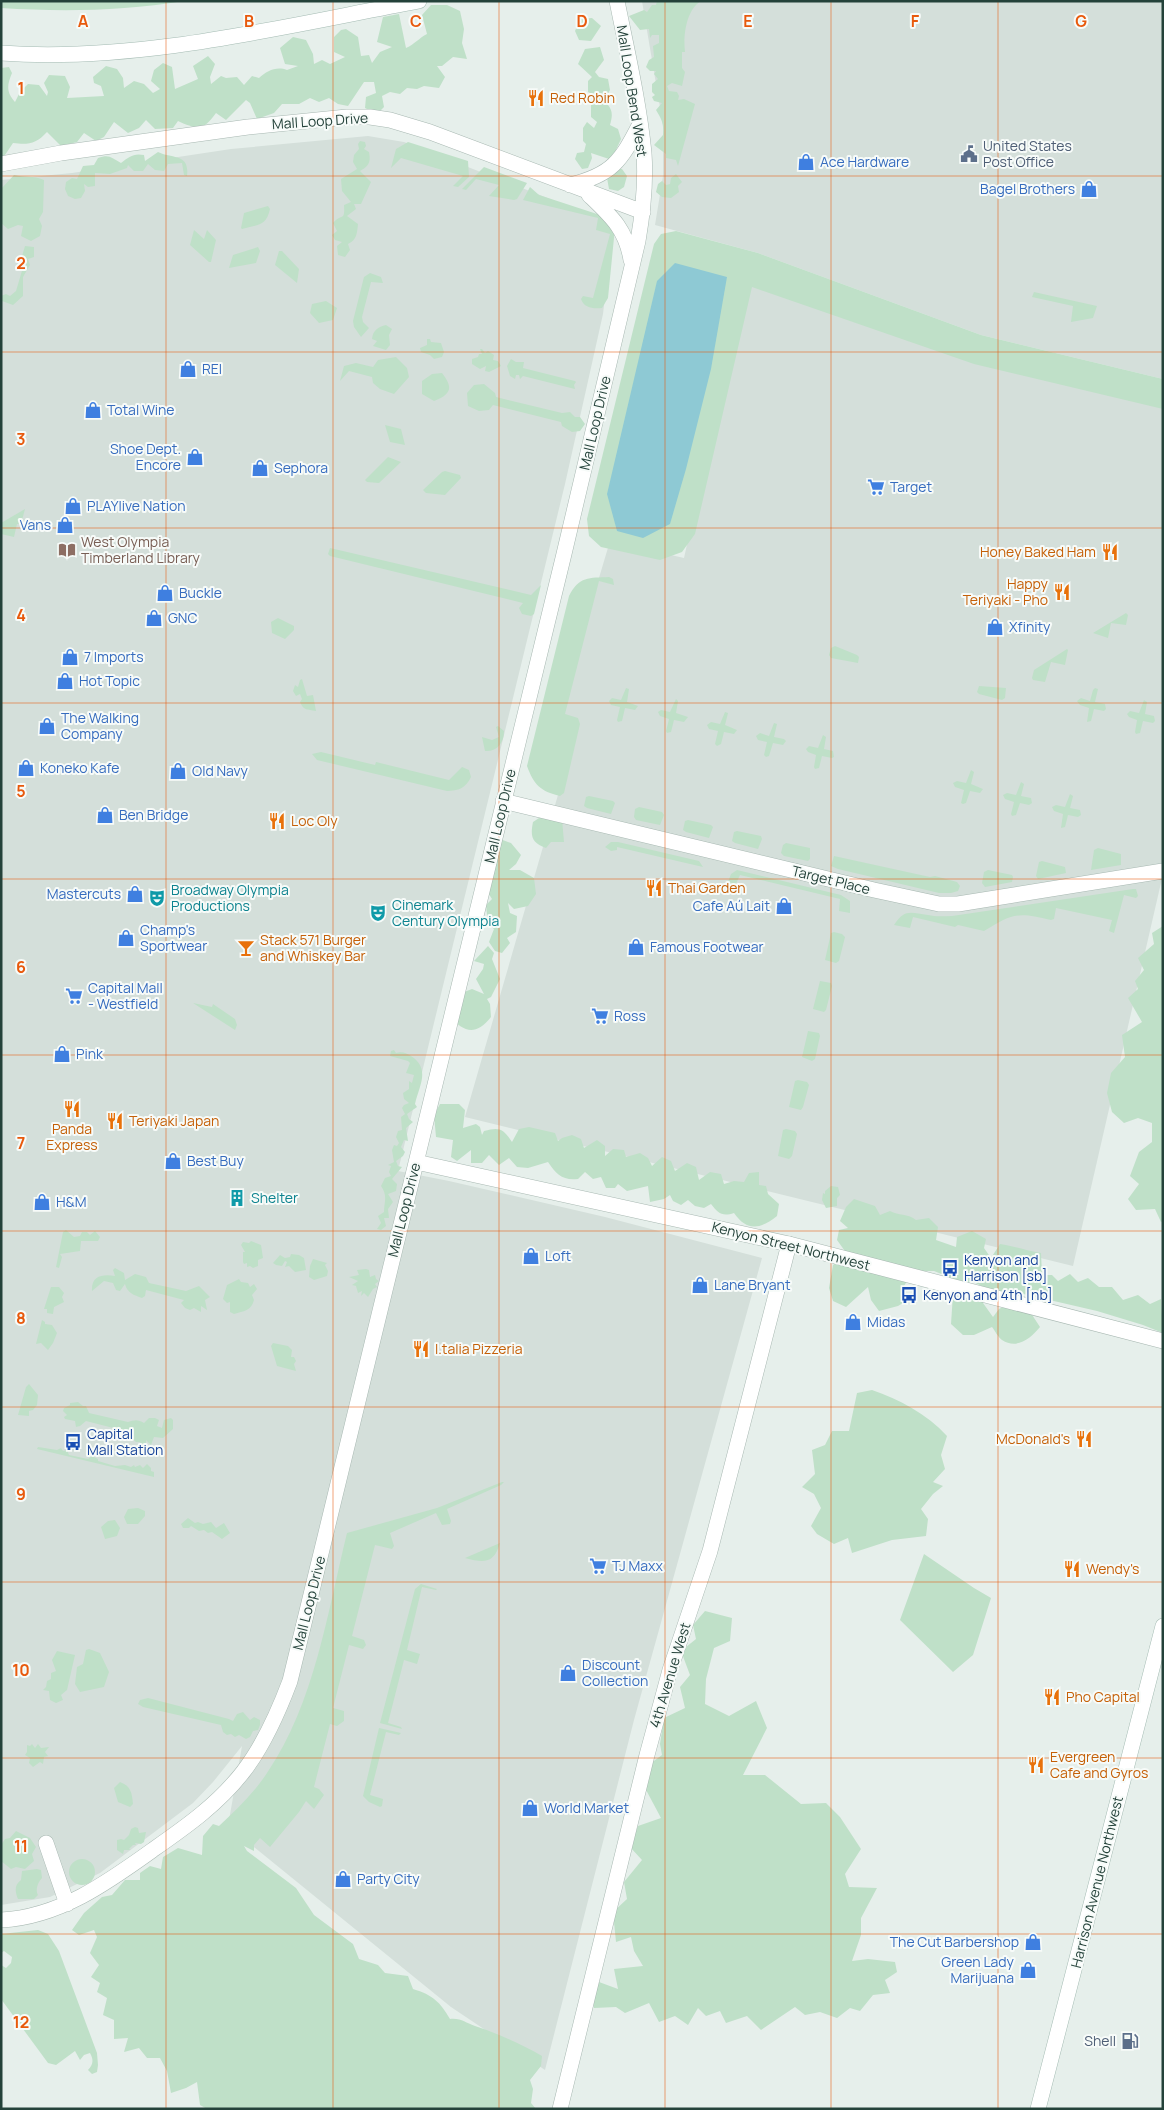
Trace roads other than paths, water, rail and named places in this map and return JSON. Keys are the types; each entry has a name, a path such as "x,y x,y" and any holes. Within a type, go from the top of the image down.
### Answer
{"street":[{"path":"1,53 23,55 80,53 173,46 419,1"},
{"name":"Mall Loop Bend West","path":"617,1 644,154 642,212"},
{"name":"Mall Loop Drive","path":"1,164 61,153 248,127 347,117 370,117 390,120 430,132 642,212 632,268 416,1162 290,1681 278,1714 258,1750 222,1797 191,1824 86,1895 40,1914 1,1920"},
{"path":"570,185 588,180 612,167 628,148 640,124"},
{"path":"585,190 618,223 628,245 632,268"},
{"name":"Target Place","path":"503,801 939,904 958,904 1163,871"},
{"name":"Kenyon Street Northwest","path":"416,1162 789,1244 1163,1341"},
{"name":"4th Avenue West","path":"560,2109 647,1755 670,1670 710,1551 789,1244"},
{"name":"Harrison Avenue Northwest","path":"1038,2109 1163,1626"},
{"path":"46,1843 67,1904"}],"water":[{"path":"675,263 727,277 711,369 670,524 643,538 617,531 607,494 657,281"}],"place":[{"name":"Red Robin","path":"536,98"},
{"name":"United States Post Office","path":"969,154"},
{"name":"Ace Hardware","path":"806,162"},
{"name":"Bagel Brothers","path":"1089,189"},
{"name":"REI","path":"188,369"},
{"name":"Total Wine","path":"93,410"},
{"name":"Shoe Dept. Encore","path":"195,457"},
{"name":"Sephora","path":"260,468"},
{"name":"Target","path":"876,487"},
{"name":"PLAYlive Nation","path":"73,506"},
{"name":"Vans","path":"65,525"},
{"name":"West Olympia Timberland Library","path":"67,550"},
{"name":"Honey Baked Ham","path":"1110,552"},
{"name":"Happy Teriyaki - Pho","path":"1062,592"},
{"name":"Buckle","path":"165,593"},
{"name":"GNC","path":"154,618"},
{"name":"Xfinity","path":"995,627"},
{"name":"7 Imports","path":"70,657"},
{"name":"Hot Topic","path":"65,681"},
{"name":"The Walking Company","path":"47,726"},
{"name":"Koneko Kafe","path":"26,768"},
{"name":"Old Navy","path":"178,771"},
{"name":"Ben Bridge","path":"105,815"},
{"name":"Loc Oly","path":"277,821"},
{"name":"Thai Garden","path":"654,888"},
{"name":"Mastercuts","path":"135,894"},
{"name":"Broadway Olympia Productions","path":"157,898"},
{"name":"Cafe Aú Lait","path":"784,906"},
{"name":"Cinemark Century Olympia","path":"378,913"},
{"name":"Champ's Sportwear","path":"126,938"},
{"name":"Famous Footwear","path":"636,947"},
{"name":"Stack 571 Burger and Whiskey Bar","path":"246,948"},
{"name":"Capital Mall - Westfield","path":"74,996"},
{"name":"Ross","path":"600,1016"},
{"name":"Pink","path":"62,1054"},
{"name":"Panda Express","path":"72,1109"},
{"name":"Teriyaki Japan","path":"115,1121"},
{"name":"Best Buy","path":"173,1161"},
{"name":"Shelter","path":"237,1198"},
{"name":"H&M","path":"42,1202"},
{"name":"Loft","path":"531,1256"},
{"name":"Kenyon and Harrison [sb]","path":"950,1268"},
{"name":"Lane Bryant","path":"700,1285"},
{"name":"Kenyon and 4th [nb]","path":"909,1295"},
{"name":"Midas","path":"853,1322"},
{"name":"I.talia Pizzeria","path":"421,1349"},
{"name":"McDonald's","path":"1084,1439"},
{"name":"Capital Mall Station","path":"73,1442"},
{"name":"TJ Maxx","path":"598,1566"},
{"name":"Wendy's","path":"1072,1569"},
{"name":"Discount Collection","path":"568,1673"},
{"name":"Pho Capital","path":"1052,1697"},
{"name":"Evergreen Cafe and Gyros","path":"1036,1765"},
{"name":"World Market","path":"530,1808"},
{"name":"Party City","path":"343,1879"},
{"name":"The Cut Barbershop","path":"1033,1942"},
{"name":"Green Lady Marijuana","path":"1028,1970"},
{"name":"Shell","path":"1130,2041"}]}
